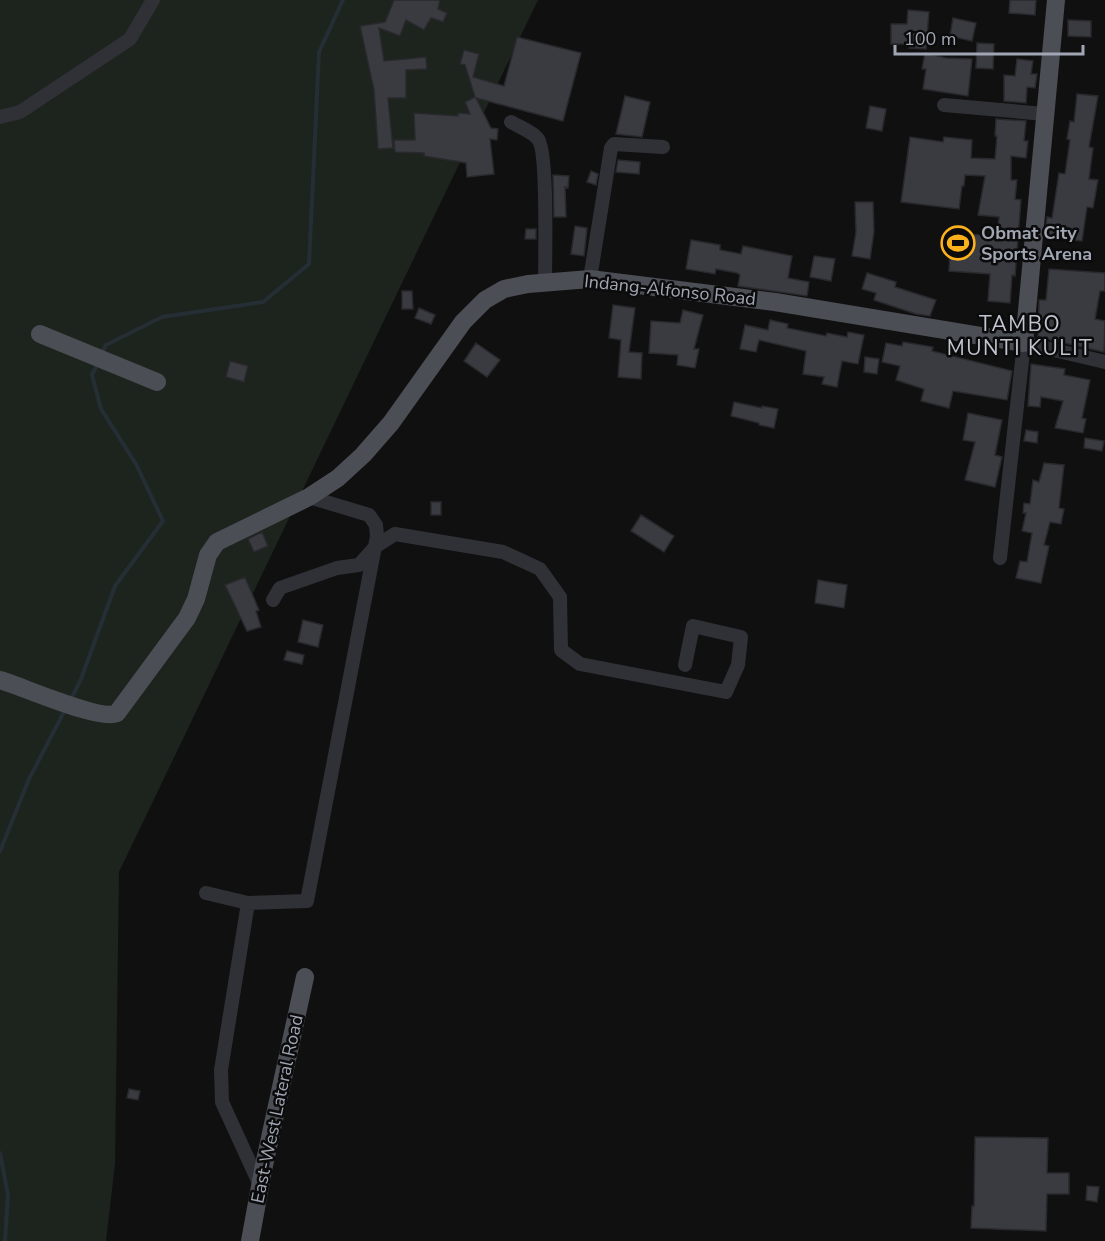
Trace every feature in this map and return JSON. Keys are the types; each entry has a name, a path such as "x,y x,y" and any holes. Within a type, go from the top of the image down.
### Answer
{"main road":[{"path":"1024,344 1056,0"},
{"name":"Indang-Alfonso Road","path":"0,680 95,713 115,715 151,669 192,610 208,555 218,542 309,497 338,478 377,440 463,322 484,300 504,289 545,282 590,279 775,302 1024,344"},
{"path":"40,334 157,382"},
{"name":"East-West Lateral Road","path":"250,1241 305,977"}],"street":[{"path":"0,117 20,112 130,39 153,0"},
{"path":"944,105 1045,114"},
{"path":"511,122 538,139 542,147 545,173 545,282"},
{"path":"590,279 611,148 614,144 663,147"},
{"path":"1000,558 1024,344 1105,362"},
{"path":"206,893 248,903 307,901 376,546 376,525 369,515 309,497"},
{"path":"273,600 280,588 337,568 359,565 376,546 394,534 502,552 540,569 560,597 561,650 580,664 726,692 738,665 741,637 693,626 685,665"},
{"path":"248,903 221,1070 220,1092 225,1110 260,1185"}],"shaded area":[{"path":"0,0 538,0 119,872 115,1164 106,1241 0,1241"}],"building":[{"path":"394,0 440,0 438,9 447,13 443,22 431,18 424,30 406,20 400,36 379,28 384,61 426,57 427,69 406,70 406,98 388,98 393,148 378,149 374,90 360,26 385,22"},
{"path":"1010,0 1036,0 1035,15 1009,13"},
{"path":"908,10 929,12 926,49 909,48 909,44 891,44 891,24 907,24"},
{"path":"953,18 976,23 972,41 950,36"},
{"path":"1068,20 1091,21 1091,37 1068,36"},
{"path":"517,37 581,53 563,121 476,98 491,128 498,129 497,140 490,139 494,174 467,177 466,163 424,156 424,153 395,152 394,140 415,140 414,113 458,116 458,113 470,114 465,102 475,97 465,65 460,64 464,50 479,54 473,77 504,86"},
{"path":"977,43 994,44 993,69 976,68"},
{"path":"925,53 946,58 972,59 968,96 923,89 926,69 922,69"},
{"path":"1017,59 1033,61 1031,74 1037,74 1035,88 1027,87 1026,103 1004,101 1004,75 1015,76"},
{"path":"1077,94 1098,96 1089,147 1093,148 1089,179 1098,180 1093,208 1087,207 1082,241 1045,237 1047,217 1052,218 1059,173 1065,174 1070,140 1067,139 1070,121 1074,122"},
{"path":"625,96 650,102 642,137 616,134"},
{"path":"870,106 886,109 882,131 866,128"},
{"path":"996,119 1026,121 1024,141 1028,141 1026,158 1011,156 1011,180 1017,180 1015,199 1021,200 1015,276 1012,275 1010,303 988,301 990,274 949,271 951,233 997,236 999,217 978,215 985,176 965,175 959,209 901,202 910,137 943,142 944,137 972,140 971,158 995,159"},
{"path":"618,160 640,162 639,174 616,172"},
{"path":"591,171 598,174 596,185 587,182"},
{"path":"553,175 569,176 568,188 565,187 566,217 554,217"},
{"path":"855,202 873,202 874,232 870,259 852,256 856,232"},
{"path":"575,226 587,228 584,256 571,254"},
{"path":"526,229 536,229 536,239 525,239"},
{"path":"691,240 720,245 720,250 741,254 743,246 792,256 788,278 809,282 807,296 738,286 740,275 737,273 716,269 715,274 686,269"},
{"path":"814,256 835,259 831,281 810,277"},
{"path":"1049,269 1105,273 1105,291 1100,291 1095,319 1105,321 1104,352 1038,337 1039,300 1046,300"},
{"path":"867,273 896,282 895,287 936,300 930,316 916,314 874,300 876,293 862,289"},
{"path":"402,291 412,291 413,309 402,309"},
{"path":"613,305 635,308 629,352 642,353 641,379 618,377 621,340 609,338"},
{"path":"419,308 435,315 431,324 415,318"},
{"path":"683,310 703,315 694,349 699,349 695,368 677,365 678,355 649,353 651,321 680,323"},
{"path":"770,320 788,324 787,328 826,336 827,333 847,337 848,332 864,335 858,364 842,361 837,387 822,384 824,377 803,374 806,351 759,340 756,352 740,349 745,325 768,330"},
{"path":"903,342 933,347 932,351 1012,371 1007,400 953,391 949,408 921,401 924,389 896,380 900,366 882,362 886,343 902,346"},
{"path":"476,343 500,360 487,377 464,361"},
{"path":"865,357 879,359 877,374 864,372"},
{"path":"230,361 248,366 244,382 226,377"},
{"path":"1031,364 1065,369 1064,375 1090,380 1082,418 1086,419 1083,433 1055,428 1063,401 1041,397 1040,407 1028,406"},
{"path":"734,402 778,409 774,428 731,416"},
{"path":"968,413 1002,420 995,455 1002,457 995,487 965,480 975,442 963,440"},
{"path":"1026,430 1038,432 1037,443 1024,441"},
{"path":"1085,438 1104,441 1102,451 1084,448"},
{"path":"1044,463 1064,465 1059,508 1064,509 1061,524 1050,522 1044,545 1049,546 1041,583 1016,578 1020,561 1027,562 1032,533 1022,531 1026,513 1023,513 1024,503 1030,504 1033,480 1039,482"},
{"path":"431,502 441,502 441,515 431,515"},
{"path":"641,515 674,536 664,552 631,531"},
{"path":"262,532 268,546 254,552 248,539"},
{"path":"245,577 259,610 256,611 261,627 247,631 225,585"},
{"path":"818,580 847,585 844,608 815,603"},
{"path":"303,620 323,625 318,647 298,642"},
{"path":"287,651 304,655 302,664 284,660"},
{"path":"129,1089 140,1091 138,1100 127,1098"},
{"path":"975,1137 1048,1138 1047,1173 1069,1173 1069,1194 1047,1194 1046,1231 971,1228 972,1206 974,1206"},
{"path":"1087,1186 1099,1187 1097,1202 1086,1200"}],"waterway":[{"path":"102,353 106,345 162,317 263,302 309,264 319,52 343,0"},
{"path":"71,699 81,679 115,586 163,521 136,464 101,409 92,375 98,363"},
{"path":"0,851 29,779 66,708"},
{"path":"0,1153 8,1195 5,1241"}],"place":[{"name":"Obmat City Sports Arena","path":"958,243"}],"district":[{"name":"TAMBO MUNTI KULIT","path":"1020,336"}]}
